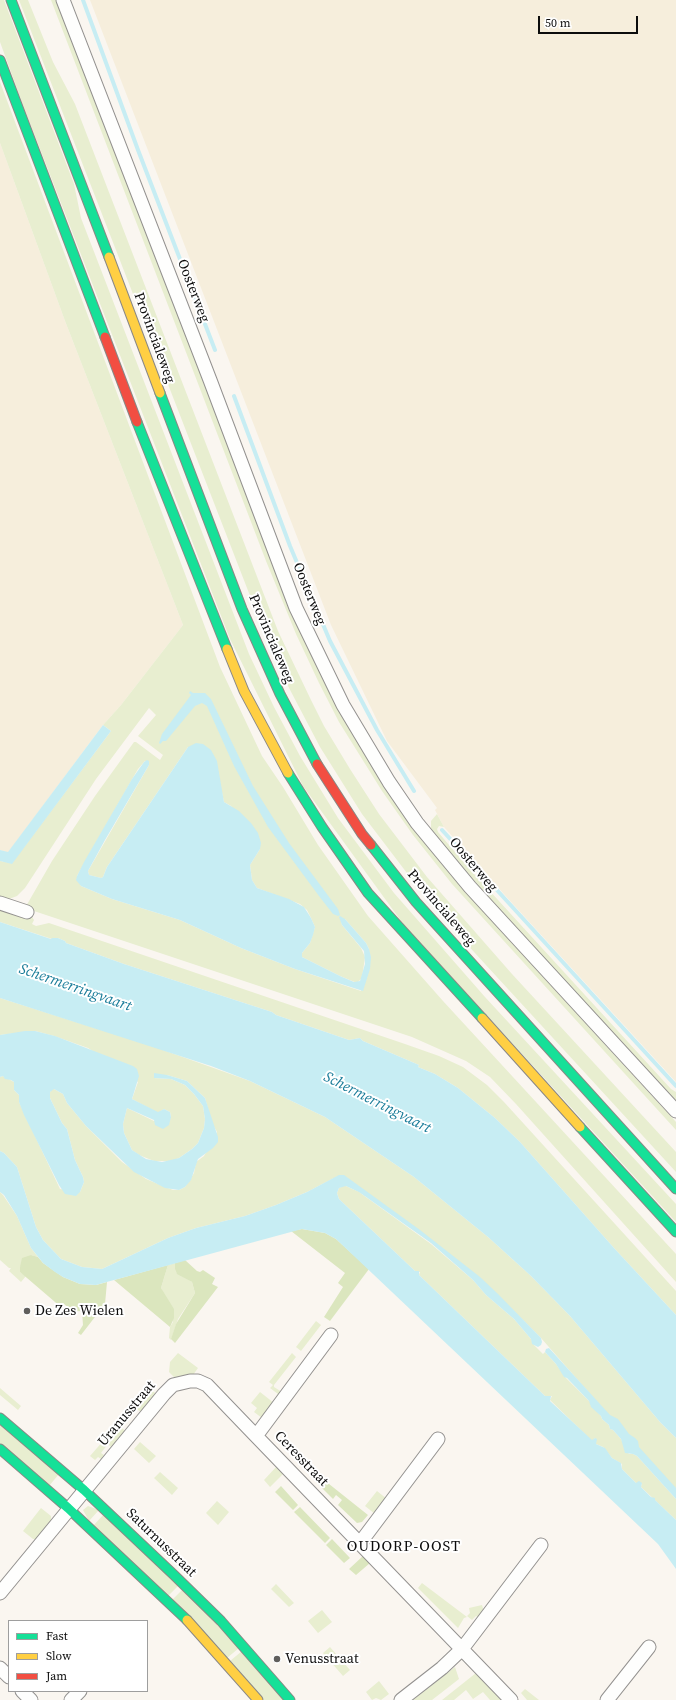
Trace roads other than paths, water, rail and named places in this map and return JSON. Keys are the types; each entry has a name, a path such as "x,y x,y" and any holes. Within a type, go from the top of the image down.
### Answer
{"main road":[{"name":"Provincialeweg","path":"11,0 241,605 280,694 299,732 320,769 362,834 416,902 530,1030 676,1189"},
{"path":"0,60 151,457 215,620 244,690 282,764 330,839 368,893 390,919 676,1232"},
{"name":"Saturnusstraat","path":"0,1418 84,1490 221,1621 290,1700"},
{"path":"0,1449 68,1508 185,1618 258,1700"}],"street":[{"name":"Oosterweg","path":"63,0 210,380 296,608 343,705 389,782 417,822 451,864 475,893 676,1111"},
{"path":"0,903 27,912"},
{"name":"Ceresstraat","path":"331,1335 256,1436 511,1700"},
{"name":"Uranusstraat","path":"0,1593 68,1508 173,1385 180,1382 198,1381 207,1385 256,1436"},
{"path":"360,1543 438,1438"},
{"path":"401,1700 442,1668 462,1649 541,1545"},
{"path":"607,1700 648,1647"},
{"path":"0,1668 8,1676"},
{"path":"23,1692 30,1700"},
{"path":"71,1700 79,1692"}],"water":[{"path":"190,691 193,693 205,693 211,699 253,786 289,843 338,909 340,915 338,916 333,914 268,827 234,766 207,706 202,703 195,706 166,741 163,741 160,744 159,743 162,734 191,695 189,693"},
{"path":"103,725 111,731 12,864 0,861 0,850 8,852"},
{"path":"196,743 203,744 211,750 217,761 224,802 239,811 251,823 258,833 261,843 260,849 250,865 252,880 257,888 289,899 304,907 311,918 315,927 310,943 302,953 302,957 354,982 360,981 365,964 364,951 342,925 340,916 345,919 366,943 369,949 371,957 370,969 363,991 295,969 241,948 180,920 112,899 81,886 76,880 84,862 132,779 144,762 147,760 149,761 149,765 88,871 89,875 101,878 103,877 107,867 188,747"},
{"name":"Schermerringvaart","path":"0,922 51,939 58,938 66,943 124,964 272,1012 276,1015 349,1040 360,1038 363,1041 419,1065 418,1067 435,1074 458,1088 495,1118 520,1142 676,1315 676,1438 660,1422 570,1316 531,1276 488,1237 414,1177 325,1117 250,1081 211,1066 0,998"},
{"path":"35,1031 55,1036 133,1066 137,1069 139,1076 132,1099 158,1112 164,1109 170,1112 171,1117 169,1125 163,1129 155,1125 154,1120 127,1108 123,1124 124,1133 132,1150 146,1159 162,1162 179,1158 198,1143 204,1128 205,1119 203,1106 185,1085 171,1079 154,1078 154,1073 187,1081 205,1098 218,1137 218,1142 213,1148 198,1159 191,1180 185,1187 179,1190 165,1188 134,1172 86,1126 67,1103 63,1094 54,1089 50,1092 50,1098 62,1123 67,1129 75,1160 84,1182 80,1192 76,1196 65,1194 24,1115 19,1102 19,1095 14,1090 14,1082 5,1079 3,1076 0,1077 0,1035"},
{"path":"0,1151 4,1153 17,1167 36,1227 43,1240 61,1259 82,1267 102,1269 168,1238 196,1228 245,1216 276,1205 307,1192 339,1175 344,1175 420,1230 480,1277 541,1338 541,1345 538,1347 532,1344 531,1339 514,1319 486,1295 473,1280 431,1243 359,1192 346,1186 339,1188 337,1193 339,1199 415,1271 419,1271 419,1275 545,1396 551,1396 550,1401 592,1440 595,1438 597,1439 596,1444 605,1448 612,1458 621,1463 622,1469 636,1483 639,1481 642,1483 641,1487 651,1497 655,1498 655,1500 676,1520 676,1569 658,1544 336,1239 325,1233 302,1229 96,1285 80,1284 55,1272 43,1263 31,1248 17,1216 4,1195 0,1192"},
{"path":"549,1348 610,1415 618,1419 629,1434 638,1441 639,1447 676,1488 676,1499 637,1456 625,1453 621,1439 591,1407 589,1401 567,1378 564,1377 556,1364 545,1352 546,1349"}],"waterway":[{"path":"83,0 138,150 215,350"},
{"path":"234,396 290,546 330,641 377,730 414,791"},
{"path":"442,830 676,1086"}],"place":[{"name":"De Zes Wielen","path":"27,1311"},
{"name":"Venusstraat","path":"277,1659"}],"district":[{"name":"OUDORP-OOST","path":"404,1547"}]}
